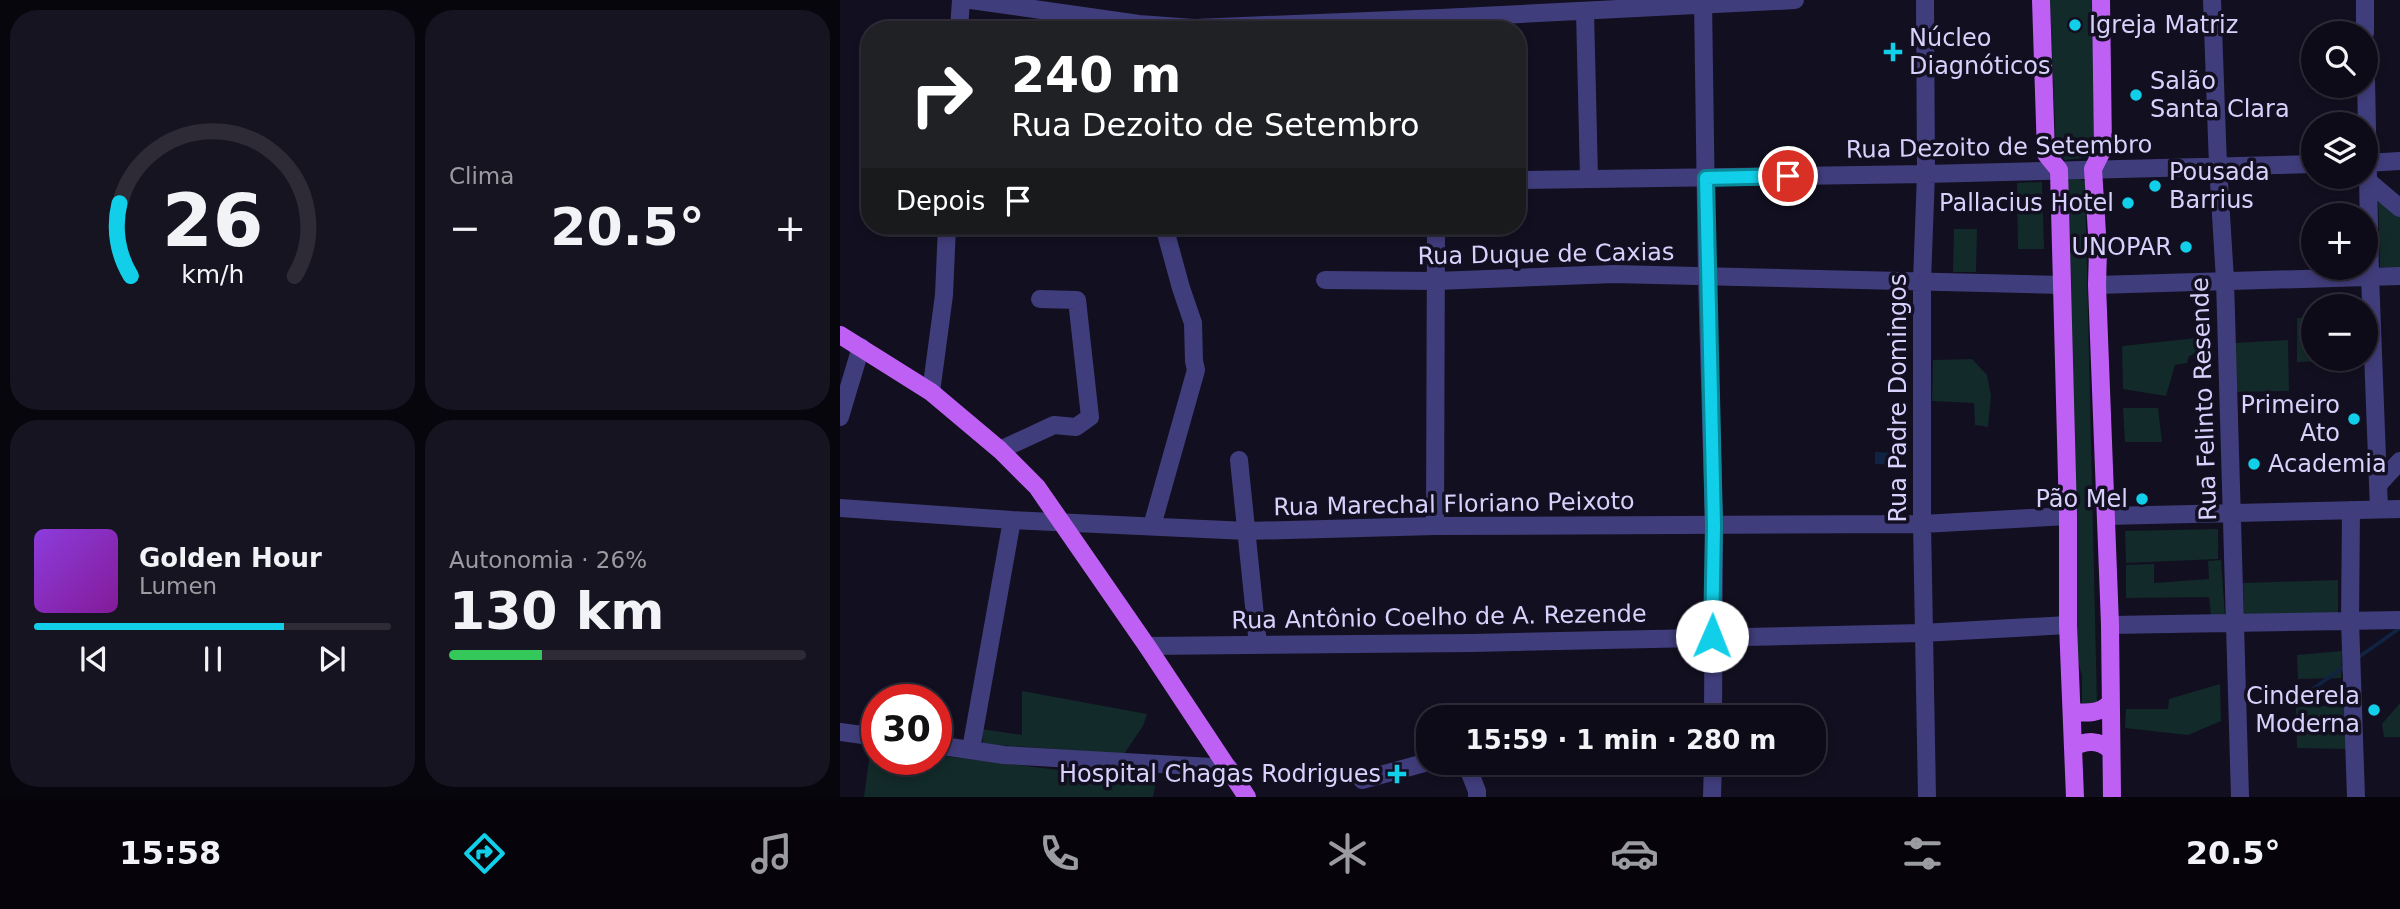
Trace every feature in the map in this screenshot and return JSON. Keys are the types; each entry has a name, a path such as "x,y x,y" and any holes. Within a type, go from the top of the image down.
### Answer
{"main road":[{"path":"2041,0 2046,154 2059,170 2074,797"},
{"path":"2101,0 2103,149 2093,169 2110,625 2112,797"},
{"path":"840,335 931,392 1000,450 1037,487 1229,768 1242,793"},
{"path":"2073,712 2096,712 2110,703"},
{"path":"2074,747 2081,743 2094,742 2110,750"}],"street":[{"path":"960,21 961,0"},
{"path":"971,0 1101,21"},
{"path":"1455,21 1521,7 1585,11 1703,2 1795,0"},
{"name":"Rua Padre Domingos","path":"1925,0 1922,633 1927,797"},
{"name":"Rua Felinto Resende","path":"2212,0 2225,280 2239,797"},
{"path":"2365,0 2365,21"},
{"path":"1703,2 1714,526 1713,705"},
{"path":"1585,11 1589,178"},
{"path":"2378,162 2400,161"},
{"name":"Rua Dezoito de Setembro","path":"1526,180 1926,174 2301,164"},
{"path":"2377,189 2400,208"},
{"path":"931,392 944,295 947,235"},
{"path":"1152,526 1196,370 1193,323 1166,235"},
{"path":"1435,526 1436,235"},
{"name":"Rua Duque de Caxias","path":"1325,280 1436,281 1614,274 2062,285"},
{"path":"2378,275 2400,276"},
{"path":"2097,285 2301,277"},
{"path":"2370,280 2379,509"},
{"path":"1000,450 1054,425 1076,427 1090,417 1077,300 1040,299"},
{"path":"840,417 861,347"},
{"path":"1239,460 1258,645"},
{"path":"2378,485 2400,461"},
{"name":"Rua Marechal Floriano Peixoto","path":"840,508 1012,520 1247,531 1435,526 1922,524 2068,516"},
{"path":"2106,516 2400,509"},
{"path":"2351,510 2350,621 2356,797"},
{"path":"971,749 1012,520"},
{"path":"2110,625 2400,620"},
{"name":"Rua Antônio Coelho de A. Rezende","path":"1147,646 1472,643 1922,633 2068,625"},
{"path":"840,732 861,735"},
{"path":"952,747 1004,755 1229,768"},
{"path":"1362,780 1416,765"},
{"path":"1471,775 1477,797"},
{"path":"1712,797 1713,775"}],"green space":[{"path":"2050,0 2093,0 2099,148 2092,157 2065,160 2056,150"},
{"path":"2074,174 2085,182 2097,704 2089,708 2082,703 2082,676 2077,658 2065,183"},
{"path":"2042,182 2044,249 2018,249 2017,183"},
{"path":"2378,195 2400,216 2400,268 2380,267"},
{"path":"1954,229 1977,229 1976,272 1953,272"},
{"path":"2297,318 2301,318 2301,362 2297,362"},
{"path":"2206,337 2203,350 2189,356 2187,363 2175,365 2166,396 2123,389 2122,346"},
{"path":"2288,340 2289,391 2235,392 2234,343"},
{"path":"1972,359 1987,375 1991,396 1988,427 1975,425 1974,403 1932,401 1933,360"},
{"path":"2123,408 2158,408 2162,442 2125,442"},
{"path":"2218,529 2218,559 2126,563 2125,531"},
{"path":"2221,560 2225,616 2211,616 2209,597 2126,598 2126,565 2154,564 2154,583 2209,579 2208,561"},
{"path":"2338,580 2338,614 2244,616 2243,583"},
{"path":"2342,651 2341,678 2298,679 2297,655"},
{"path":"2220,684 2221,721 2188,735 2125,728 2126,709 2168,709 2169,699"},
{"path":"1022,691 1147,714 1143,726 1124,754 983,744 982,729 1022,735"},
{"path":"2400,703 2400,737 2384,737 2382,724"},
{"path":"2346,705 2347,749 2297,748 2296,707"},
{"path":"952,757 1156,782 1153,797 864,797 867,775 952,775"}],"water":[{"path":"1875,452 1897,453 1897,465 1875,464"}],"waterway":[{"path":"2359,657 2400,628"},
{"path":"2301,697 2347,665"}],"place":[{"name":"Igreja Matriz","path":"2075,25"},
{"name":"Núcleo Diagnóticos","path":"1893,52"},
{"name":"Salão Santa Clara","path":"2136,95"},
{"name":"Pousada Barrius","path":"2155,186"},
{"name":"Pallacius Hotel","path":"2128,203"},
{"name":"UNOPAR","path":"2186,247"},
{"name":"Primeiro Ato","path":"2354,419"},
{"name":"Academia","path":"2254,464"},
{"name":"Pão Mel","path":"2142,499"},
{"name":"Cinderela Moderna","path":"2374,710"},
{"name":"Hospital Chagas Rodrigues","path":"1397,774"}],"route":[{"path":"1712,636 1714,526 1706,178 1788,176"}]}
